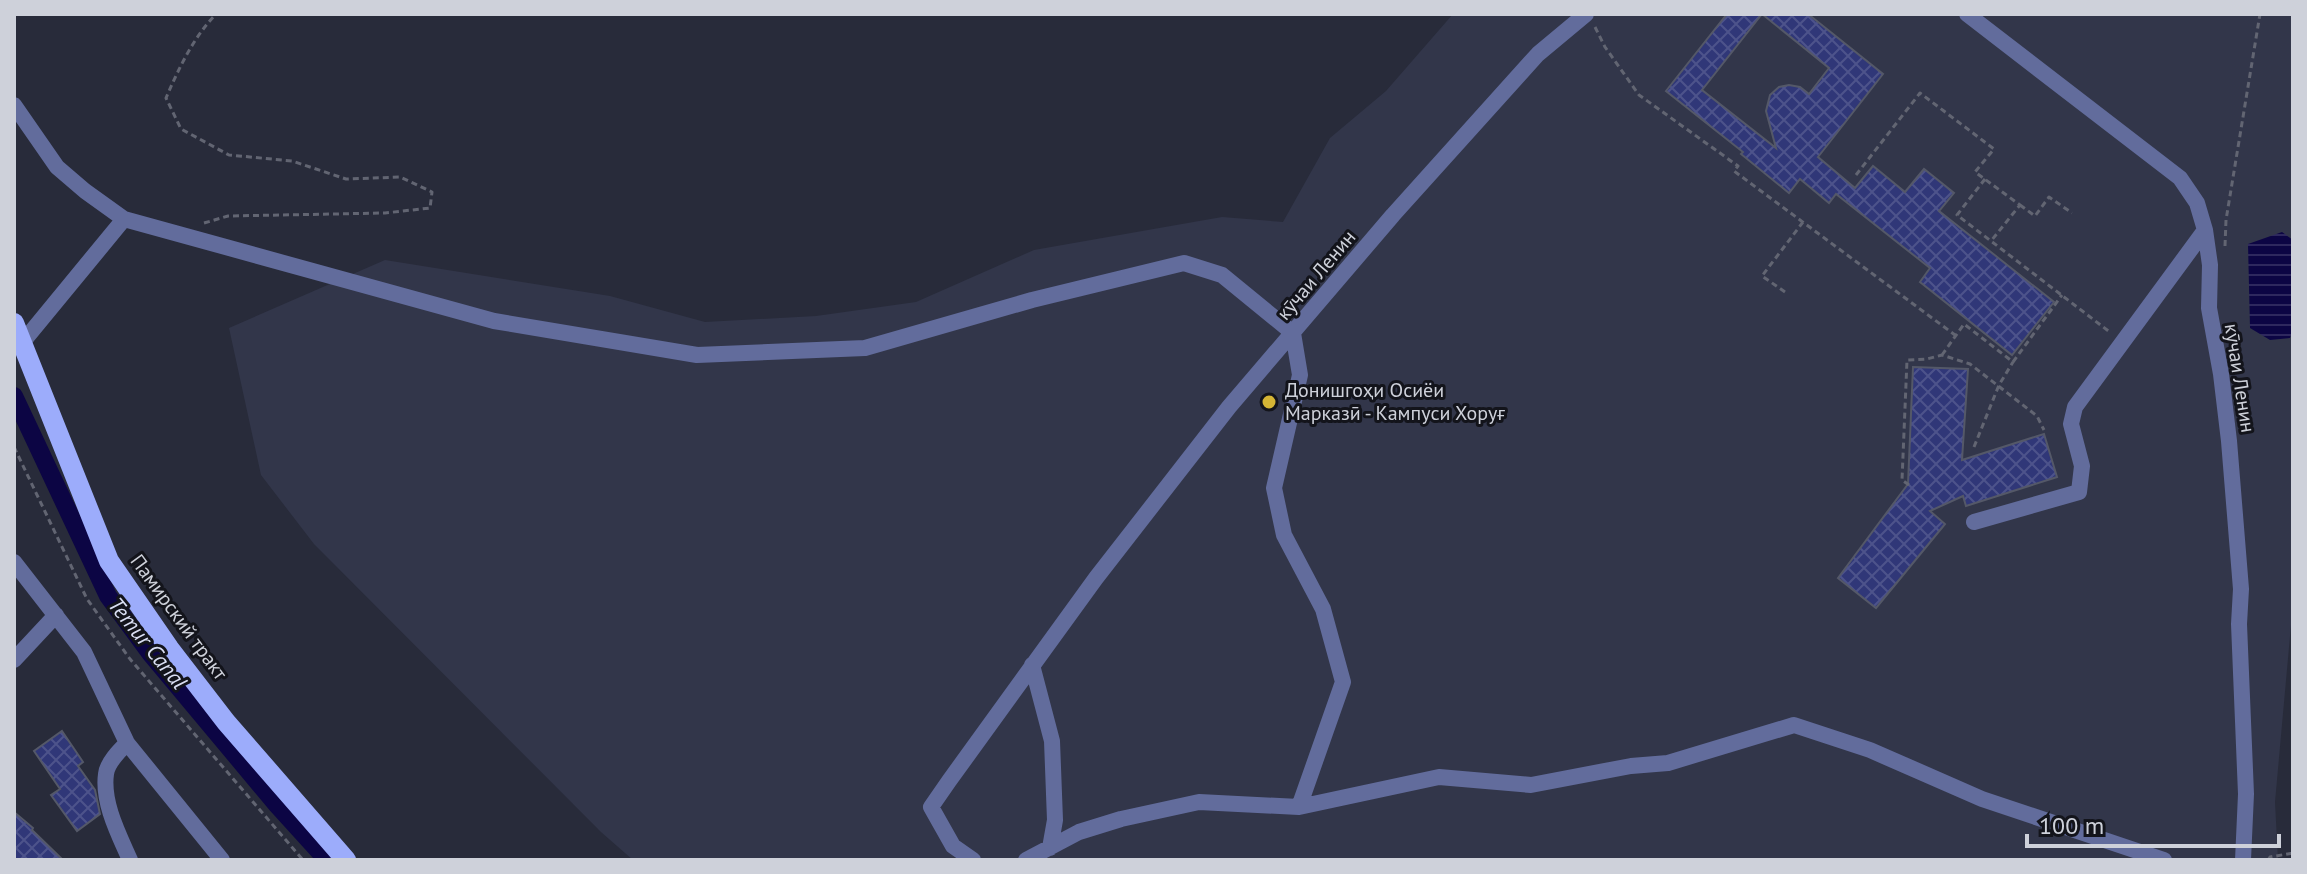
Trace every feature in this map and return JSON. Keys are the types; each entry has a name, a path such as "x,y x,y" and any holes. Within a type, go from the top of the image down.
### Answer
{"main road":[{"name":"Памирский тракт","path":"14,323 109,561 169,648 226,722 346,860"}],"street":[{"name":"кӯчаи Ленин","path":"1967,14 2180,178 2197,203 2210,265 2209,308 2225,402 2241,589 2239,624 2246,794 2243,860"},
{"name":"кӯчаи Ленин","path":"973,860 953,846 931,807 1032,665 1229,407 1393,215 1538,54 1590,19"},
{"path":"14,105 57,167 124,219 494,321 697,355 865,348 1032,300 1184,263 1222,275 1293,333 1300,375 1274,488 1284,535 1323,609 1343,682 1299,807"},
{"path":"22,343 124,219"},
{"path":"1974,522 2079,492 2082,466 2071,424 2075,407 2205,230"},
{"path":"14,562 84,652 127,743 222,860"},
{"path":"14,660 56,615"},
{"path":"1032,665 1052,741 1055,820 1050,848"},
{"path":"1026,860 1079,832 1121,819 1199,802 1299,807 1439,777 1531,785 1631,766 1668,763 1794,725 1870,750 1982,799 2164,860"},
{"path":"127,743 106,772 112,816 130,860"}],"path":[{"path":"199,224 228,216 385,213 430,208 432,192 400,177 346,179 292,161 229,155 181,129 166,98 180,65 205,25 216,14"},
{"path":"2223,259 2226,220 2260,14"},
{"path":"1590,19 1605,47 1639,95 1738,166 1734,171 1955,335"},
{"path":"1856,175 1920,93 1994,149 1975,172 2035,216 2049,197 2072,213"},
{"path":"1985,179 1957,215 2124,343"},
{"path":"1991,241 2020,205"},
{"path":"1785,292 1762,276 1803,222"},
{"path":"1974,447 1999,385 2062,295"},
{"path":"1942,355 1964,324 2013,362"},
{"path":"1909,485 1902,480 1907,360 1942,355 1970,364 2037,416 2044,430"},
{"path":"14,447 87,599 130,659 303,860"},
{"path":"2268,860 2293,853"}],"shaded area":[{"name":"Донишгоҳи Осиёи Марказӣ - Кампуси Хоруғ","path":"1453,14 2293,14 2293,603 2275,802 2278,860 633,860 601,832 314,544 261,475 229,328 385,260 610,296 705,322 816,316 916,302 1034,250 1222,217 1283,222 1330,138 1386,91"},
{"path":"2282,232 2293,240 2293,328 2290,338 2270,340 2250,328 2248,244"}],"building":[{"path":"1727,14 1762,14 1808,14 1883,74 1818,157 1855,188 1873,166 1905,192 1924,169 1954,193 1939,211 2054,302 2012,355 1920,282 1930,268 1836,194 1829,203 1800,179 1789,193 1666,91","holes":["1762,14 1829,68 1809,94 1800,87 1789,85 1779,87 1770,95 1766,111 1776,148 1702,90"]},
{"path":"1913,367 1968,369 1962,460 2044,434 2057,477 1966,506 1963,496 1930,511 1945,524 1876,608 1838,578 1908,484"},
{"path":"62,731 83,762 78,766 95,790 100,814 77,831 51,795 60,789 34,751"},
{"path":"14,812 33,828 63,860 14,860"}],"waterway":[{"name":"Temur Canal","path":"14,396 108,596 150,653 327,860"}],"place":[{"name":"Донишгоҳи Осиёи Марказӣ - Кампуси Хоруғ","path":"1269,402"}]}
